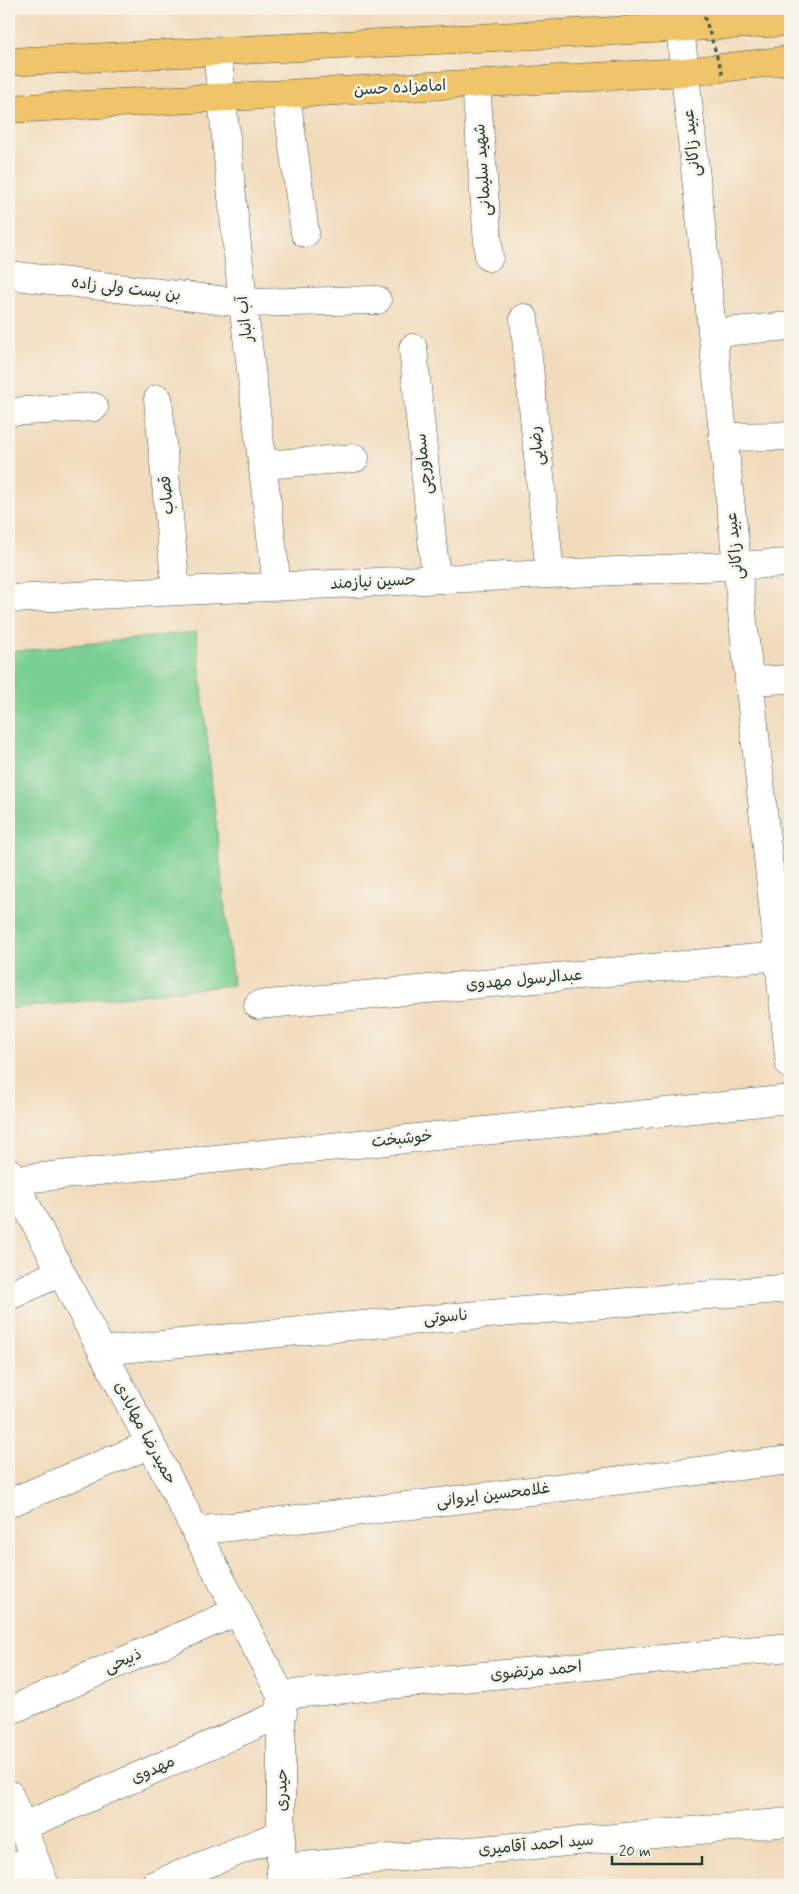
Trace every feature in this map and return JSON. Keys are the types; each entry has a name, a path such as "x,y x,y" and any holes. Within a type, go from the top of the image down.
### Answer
{"main road":[{"path":"9,62 790,22"},
{"name":"امامزاده حسن","path":"9,109 685,72 790,60"}],"street":[{"name":"عبید زاکانی","path":"680,27 737,566 784,956 790,1065"},
{"name":"آب انبار","path":"218,51 243,303 264,465 277,586"},
{"name":"شهید سلیمانی","path":"476,84 489,257"},
{"path":"286,95 305,233"},
{"name":"بن بست ولی زاده","path":"9,275 243,303 377,300"},
{"name":"رضایی","path":"524,318 550,574"},
{"path":"712,333 790,326"},
{"name":"سماورچی","path":"413,348 436,580"},
{"name":"قصاب","path":"158,399 176,592"},
{"path":"9,412 94,407"},
{"path":"723,437 790,436"},
{"path":"264,465 355,458"},
{"name":"حسین نیازمند","path":"9,599 790,563"},
{"path":"750,681 790,679"},
{"name":"عبدالرسول مهدوی","path":"258,1005 784,956"},
{"name":"خوشبخت","path":"11,1176 790,1099"},
{"name":"حمیدرضا مهابادی","path":"11,1176 238,1611 282,1704"},
{"path":"9,1296 61,1272"},
{"name":"ناسوتی","path":"102,1351 339,1327 790,1288"},
{"path":"9,1503 151,1444"},
{"name":"غلامحسین ایروانی","path":"196,1531 790,1460"},
{"name":"ذبیحی","path":"9,1711 238,1611"},
{"name":"احمد مرتضوی","path":"282,1704 790,1648"},
{"name":"مهدوی","path":"22,1827 282,1704"},
{"name":"حیدری","path":"281,1876 282,1704"},
{"path":"9,1794 45,1885"},
{"name":"سید احمد آقامیری","path":"281,1876 790,1822"},
{"path":"154,1885 281,1834"},
{"path":"9,1870 34,1859"}],"path":[{"path":"702,9 723,75"}],"green space":[{"path":"196,632 233,985 9,1009 9,652"}]}
